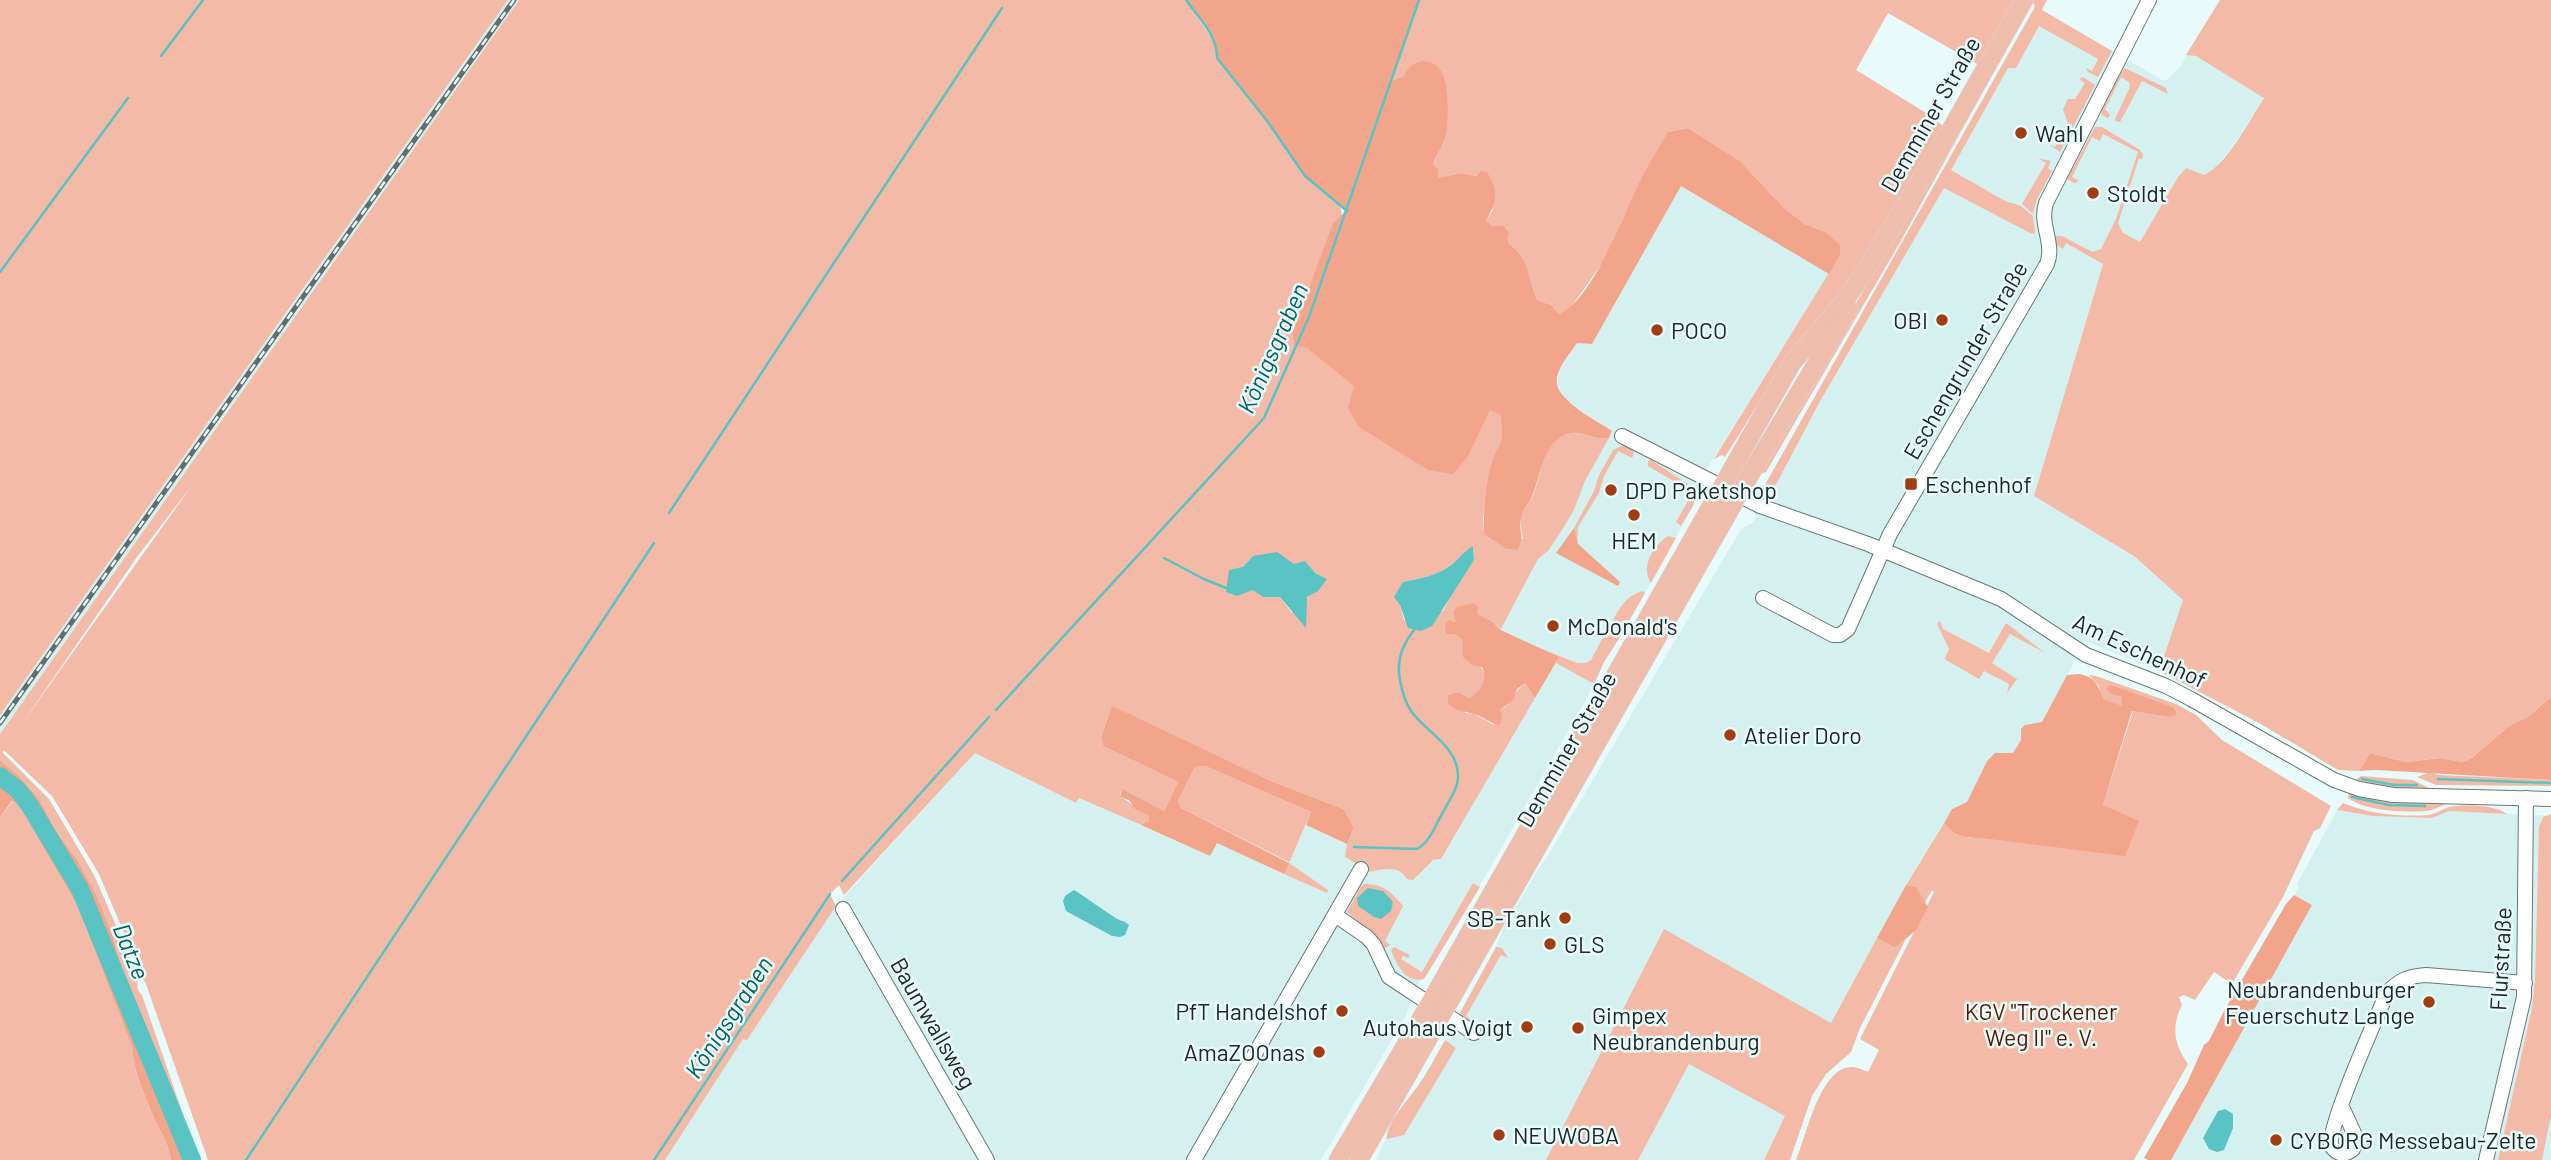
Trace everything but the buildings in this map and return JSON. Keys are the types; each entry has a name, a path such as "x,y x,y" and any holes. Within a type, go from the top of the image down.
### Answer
{"main road":[{"name":"Demminer Straße","path":"1338,1160 1436,1009 1801,385 1866,279 2024,0"},
{"name":"Demminer Straße","path":"1359,1160 1436,1009 1721,486 1792,363 1844,302 1899,217"}],"street":[{"name":"Eschengrunder Straße","path":"1883,551 1890,534 2047,264 2050,251 2042,216 2046,203 2149,0"},
{"path":"1622,436 1721,486"},
{"name":"Am Eschenhof","path":"1721,486 1774,511 1883,551 2001,599 2087,655 2166,686 2347,785 2393,795 2551,799"},
{"path":"1763,598 1829,634 1840,635 1848,629 1883,551"},
{"name":"Flurstraße","path":"2486,1160 2520,1021 2525,983 2526,799"},
{"path":"1194,1160 1361,869"},
{"name":"Baumwallsweg","path":"843,909 986,1160"},
{"path":"1335,915 1374,945 1389,977 1474,1033"},
{"path":"2342,1105 2387,993 2397,982 2411,976 2426,975 2525,983"}],"shaded area":[{"path":"508,0 519,0 0,734 0,715"},
{"path":"1186,0 1419,0 1391,81 1404,76 1409,68 1421,61 1434,64 1439,69 1446,84 1448,112 1445,139 1433,164 1438,170 1438,178 1461,173 1477,176 1481,171 1487,172 1495,196 1486,221 1493,226 1503,225 1509,232 1508,243 1525,262 1537,300 1551,305 1559,314 1572,306 1596,273 1643,175 1668,132 1688,128 1740,161 1784,208 1805,224 1825,232 1840,245 1840,255 1829,274 1681,186 1592,344 1577,343 1558,373 1557,384 1565,398 1612,431 1609,438 1573,433 1559,438 1553,444 1522,516 1520,545 1517,550 1505,548 1484,534 1488,478 1502,437 1500,415 1490,410 1469,455 1453,474 1428,470 1359,427 1348,408 1354,386 1307,348 1294,345 1292,333 1333,223 1346,211 1305,176 1268,122 1217,58 1211,34"},
{"path":"2035,6 2162,80 2167,80 2181,66 2186,55 2196,56 2264,97 2239,137 2213,171 2204,175 2178,177 2140,242 2103,263 2034,496 2134,556 2183,600 2159,671 2085,641 2042,722 2021,729 2021,740 2013,753 1995,753 1987,761 1967,802 1952,809 1909,879 1831,1023 1764,1160 1376,1160 1396,1116 1420,1083 1460,1017 1503,928 1737,536 1742,528 1753,522 1766,483"},
{"path":"1681,185 1829,274 1695,488 1694,504 1627,626 1604,662 1587,698 1458,924 1420,981 1405,1017 1321,1160 665,1160 743,1038 747,1040 834,908 975,753 1076,803 1079,798 1210,856 1216,842 1283,874 1306,825 1347,844 1345,857 1370,872 1441,859 1558,658 1501,629 1538,559 1549,550 1574,510 1585,481 1612,432 1564,398 1557,383 1560,370 1577,343 1592,344"},
{"path":"1574,528 1578,544 1620,582 1618,586 1556,553"},
{"path":"1474,603 1478,607 1477,614 1493,622 1501,630 1559,657 1535,698 1525,683 1517,689 1514,699 1500,710 1500,725 1448,703 1448,696 1454,693 1461,693 1469,698 1480,689 1484,681 1482,667 1472,665 1463,657 1462,640 1455,634 1446,634 1445,624 1449,620 1456,623 1453,612 1457,607"},
{"path":"2080,674 2096,683 2103,699 2122,706 2122,697 2111,694 2106,688 2111,685 2175,708 2177,714 2170,717 2132,711 2103,805 2139,821 2125,856 1965,837 1952,831 1944,823 1952,809 1967,802 1987,761 1995,753 2013,753 2021,740 2021,729 2025,725 2042,722 2067,675"},
{"path":"2551,697 2551,780 2359,771 2370,753 2406,762 2440,758 2462,762 2472,758 2509,726 2529,716"},
{"path":"1112,706 1271,781 1344,809 1354,828 1347,844 1306,825 1311,812 1205,766 1195,767 1178,801 1181,808 1289,863 1284,874 1217,843 1210,856 1141,825 1148,822 1149,816 1135,809 1129,800 1120,797 1122,789 1164,811 1178,782 1103,746 1101,738"},
{"path":"0,761 18,775 40,800 54,828 78,861 97,896 112,934 128,990 151,1042 195,1160 171,1160 166,1141 142,1089 132,1047 77,905 39,840 40,834 19,803 12,801 0,817"},
{"path":"2337,810 2373,816 2431,818 2449,811 2551,816 2551,1160 2171,1160 2312,905 2294,895 2299,888 2297,884"},
{"path":"1906,885 1916,887 1928,907 1916,930 1895,948 1877,938"},
{"path":"2294,895 2312,905 2171,1160 2144,1158 2187,1083 2204,1045 2209,1041 2286,904"}],"green space":[{"path":"0,0 508,0 0,715"},
{"path":"519,0 1186,0 1305,176 1340,205 1342,215 1333,224 1292,333 1294,344 1307,348 1469,455 1490,409 1500,415 1504,440 1492,463 1483,519 1484,534 1523,539 1522,515 1534,493 1548,451 1559,438 1573,433 1609,438 1585,481 1574,510 1549,550 1538,559 1501,629 1476,614 1474,603 1464,608 1459,615 1455,634 1484,672 1485,679 1478,692 1469,698 1462,693 1465,713 1474,714 1494,725 1500,710 1525,683 1535,698 1441,859 1433,860 1413,880 1395,870 1370,872 1345,857 1354,828 1344,809 1271,781 1112,707 1101,738 1103,746 1178,782 1164,811 1121,790 1120,797 1149,816 1148,823 1141,825 1079,798 1076,803 975,753 844,895 839,885 830,894 836,906 747,1040 743,1039 665,1160 208,1160 147,987 99,874 52,796 4,750 2,752 49,799 94,875 138,976 138,988 201,1160 195,1160 151,1042 128,990 112,934 97,896 78,861 54,828 40,800 18,775 0,762 0,734","holes":["193,484 21,725 137,557","1473,547 1474,560 1455,587 1443,611 1404,620 1400,605 1403,582 1441,571","1253,556 1294,564 1305,562 1315,573 1326,579 1292,613 1280,597 1263,597 1253,589 1237,596 1243,567"]},
{"path":"1419,0 2016,0 1979,65 1888,13 1856,70 1931,116 1944,127 1865,264 1787,358 1725,457 1722,455 1714,459 1840,255 1825,232 1805,224 1784,208 1740,161 1688,128 1669,132 1643,176 1605,259 1569,310 1559,314 1551,305 1537,300 1525,262 1508,243 1509,232 1503,225 1493,226 1486,221 1493,210 1478,176 1461,173 1438,178 1433,164 1444,142 1447,125 1446,82 1404,76 1391,81"},
{"path":"2032,0 2047,0 2042,10 2112,51 2098,77 2086,68 2092,71 2098,59 2039,26 2016,68 2008,68 1951,170 2005,201 2021,206 2033,216 2035,233 2032,234 1944,188 1819,403 1772,492 1766,489 1766,483 2035,7"},
{"path":"2220,0 2551,0 2551,697 2529,716 2509,726 2472,758 2462,762 2440,758 2406,762 2370,753 2359,771 2338,770 2259,723 2159,671 2183,600 2134,556 2034,496 2103,264 2066,243 2063,249 2057,245 2054,236 2062,236 2092,252 2101,249 2116,219 2138,152 2103,134 2100,141 2092,137 2072,177 2079,181 2074,183 2067,179 2095,127 2102,127 2140,150 2142,159 2139,158 2118,223 2123,233 2140,242 2186,168 2204,175 2221,162 2264,98 2196,56 2186,55"},
{"path":"2022,12 2024,17 1899,244 1766,472 1758,475"},
{"path":"2125,68 2166,88 2168,94 2142,81 2120,122 2115,119 2130,87 2129,82 2121,77 2105,109 2110,115 2108,118 2101,112"},
{"path":"2083,77 2095,85 2060,152 2047,143 2055,147 2068,124 2063,109 2068,99 2075,99 2085,83 2079,79"},
{"path":"2038,158 2051,161 2048,168 2052,171 2036,201 2033,214 2022,204 2046,163"},
{"path":"1623,445 1633,450 1632,458 1618,451 1604,476 1599,493 1578,527 1577,544 1574,528 1613,450"},
{"path":"1651,460 1694,488 1694,504 1681,526 1676,522 1689,499 1688,493 1682,486 1648,466 1648,461"},
{"path":"1668,536 1676,538 1651,583 1647,570 1650,557 1657,545"},
{"path":"1643,591 1645,593 1629,621 1609,630 1617,612 1626,601"},
{"path":"1940,621 1943,629 1989,653 2006,623 2045,653 2010,634 1992,663 2017,679 2007,693 2009,684 1984,671 1979,679 1946,660 1949,649 1937,624"},
{"path":"1627,626 1604,662 1594,684 1556,663 1558,658 1537,647 1577,663 1586,663 1591,660 1602,639"},
{"name":"KGV \"Trockener Weg II\" e. V.","path":"2089,675 2176,704 2196,715 2222,740 2331,806 2320,828 2314,831 2283,897 2232,984 2214,972 2195,1000 2184,995 2179,997 2182,1005 2176,1020 2177,1043 2188,1064 2134,1160 1796,1160 1816,1105 1831,1078 1841,1070 1852,1067 1868,1072 1879,1050 1860,1039 1934,892 1932,890 1925,903 1916,887 1906,885 1944,823 1960,836 1982,838 2103,805 2133,711 2170,717 2177,713 2175,708 2111,694 2122,697 2122,707 2102,699 2099,686"},
{"path":"1205,766 1311,812 1289,863 1328,890 1327,893 1284,874 1289,862 1181,808 1178,801 1195,767"},
{"path":"2430,772 2438,775 2551,780 2551,786 2436,785 2417,777"},
{"path":"2361,776 2413,780 2433,790 2392,790 2353,782"},
{"path":"2349,791 2453,801 2426,811 2386,810 2355,802 2348,798"},
{"path":"13,801 19,803 40,834 39,840 77,905 132,1047 142,1089 166,1141 171,1160 0,1160 0,817"},
{"path":"2343,803 2363,810 2407,816 2434,814 2449,807 2462,806 2488,807 2507,814 2449,811 2432,818 2373,816 2337,810"},
{"path":"2551,814 2551,1115 2542,1160 2498,1160 2532,1008 2539,827 2543,817"},
{"path":"1473,883 1480,887 1424,979 1407,976 1391,950 1394,947 1410,955 1401,959 1422,972"},
{"path":"1377,885 1387,890 1403,906 1385,941 1390,945 1382,950 1364,927 1347,912 1361,886"},
{"path":"1664,929 1831,1023 1877,938 1895,948 1906,939 1860,1028 1851,1052 1826,1074 1812,1096 1790,1160 1764,1160 1785,1116 1689,1064 1638,1160 1546,1160"},
{"path":"1496,947 1502,948 1508,958 1501,955 1466,1016 1472,1021 1468,1022 1459,1015"},
{"path":"1445,1040 1456,1048 1404,1135 1387,1139 1394,1118 1423,1078"}],"water":[{"path":"1473,546 1474,560 1432,626 1421,631 1408,628 1400,605 1394,597 1403,582 1441,571"},
{"path":"1277,552 1294,564 1305,561 1315,573 1327,579 1318,591 1307,597 1306,628 1280,597 1263,597 1253,590 1237,596 1226,592 1229,570 1243,567 1253,556"},
{"path":"1368,888 1383,891 1393,902 1391,911 1381,919 1358,906 1357,898"},
{"path":"1074,890 1129,925 1125,935 1112,936 1066,911 1063,901 1065,896"},
{"path":"2225,1109 2233,1114 2233,1128 2224,1150 2217,1152 2209,1149 2203,1138 2218,1111"}],"waterway":[{"path":"161,56 203,0"},
{"path":"1186,0 1211,34 1217,58 1268,122 1305,176 1347,211"},
{"name":"Königsgraben","path":"996,710 1264,418 1309,317 1419,0"},
{"path":"669,513 1002,8"},
{"path":"0,272 128,98"},
{"path":"246,1160 654,543"},
{"path":"1164,558 1226,588"},
{"path":"1354,847 1417,849 1432,833 1457,785 1457,765 1453,756 1411,711 1403,692 1399,673 1400,660 1403,647 1414,630"},
{"name":"Königsgraben","path":"842,881 989,717"},
{"name":"Datze","path":"0,776 18,790 30,806 80,889 192,1160"},
{"path":"2362,779 2394,785 2417,785"},
{"path":"2438,779 2551,783"},
{"path":"2352,797 2389,805 2425,806"},
{"name":"Königsgraben","path":"654,1160 830,894"}],"railway":[{"path":"0,723 514,0"}],"place":[{"name":"Wahl","path":"2021,133"},
{"name":"Stoldt","path":"2093,193"},
{"name":"OBI","path":"1942,320"},
{"name":"POCO","path":"1657,330"},
{"name":"Eschenhof","path":"1911,484"},
{"name":"DPD Paketshop","path":"1611,490"},
{"name":"HEM","path":"1634,515"},
{"name":"McDonald's","path":"1553,626"},
{"name":"Atelier Doro","path":"1730,735"},
{"name":"SB-Tank","path":"1565,918"},
{"name":"GLS","path":"1550,944"},
{"name":"Neubrandenburger Feuerschutz Lange","path":"2429,1002"},
{"name":"PfT Handelshof","path":"1342,1011"},
{"name":"Autohaus Voigt","path":"1527,1027"},
{"name":"Gimpex Neubrandenburg","path":"1578,1028"},
{"name":"AmaZOOnas","path":"1319,1052"},
{"name":"NEUWOBA","path":"1499,1135"},
{"name":"CYBORG Messebau-Zelte","path":"2276,1140"}]}
